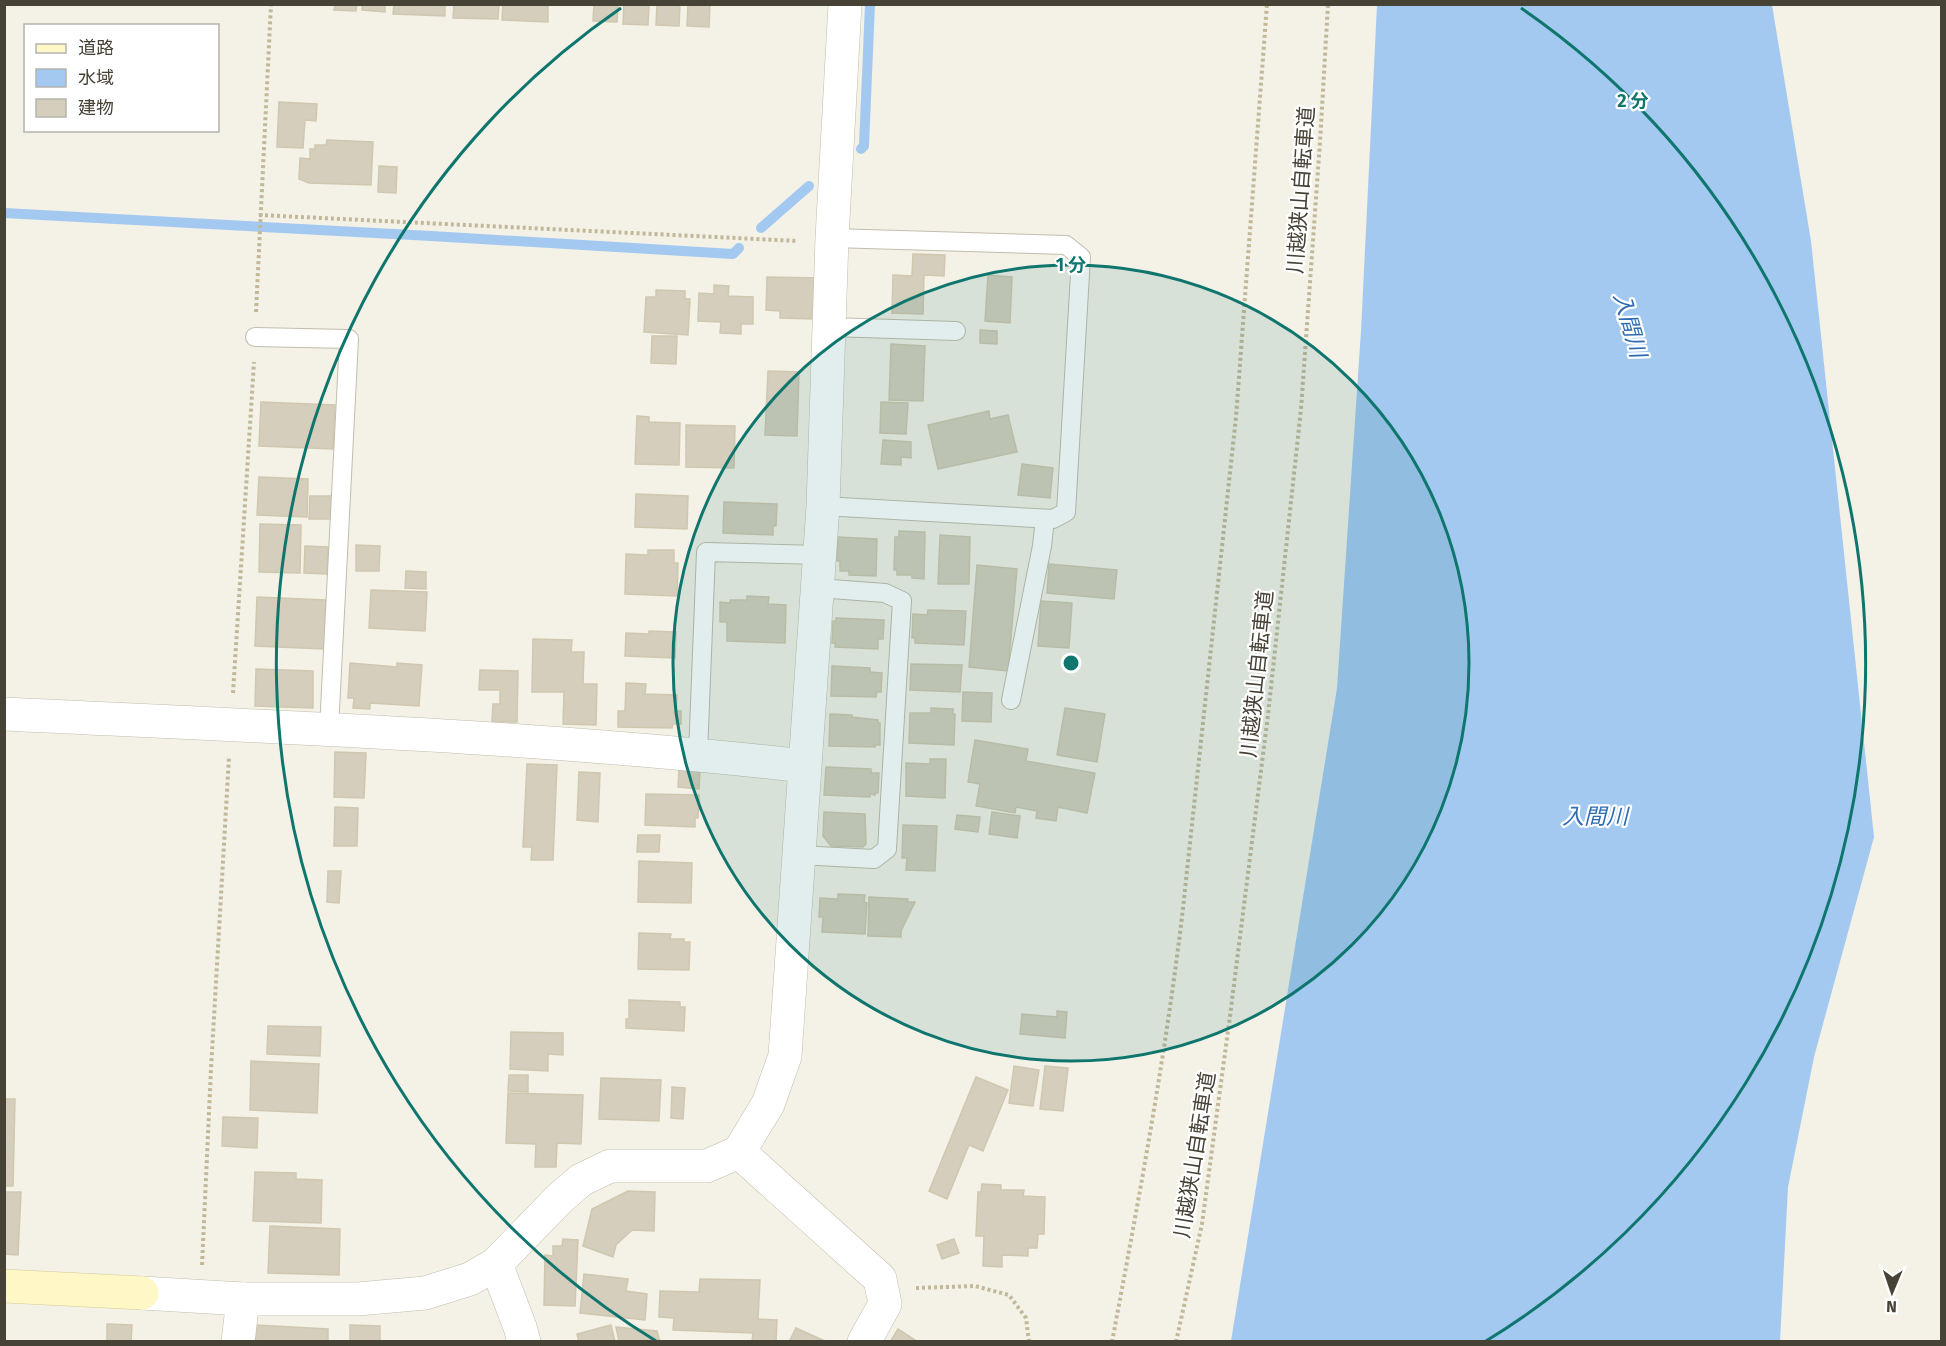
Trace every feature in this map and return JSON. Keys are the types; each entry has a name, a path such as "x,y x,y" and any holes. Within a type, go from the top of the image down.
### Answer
{"street":[{"path":"4,1286 243,1299 358,1299 425,1293 470,1279 496,1263 581,1180 610,1166 706,1166 739,1152 768,1104 785,1056 823,506 832,241 845,4"},
{"path":"4,714 329,729 698,754 804,766"},
{"path":"739,1152 880,1279 885,1304 864,1341"},
{"path":"496,1263 524,1341"},
{"path":"238,1341 243,1299"}],"lane":[{"path":"823,506 1045,519 1053,519 1066,512 1081,257 1066,245 832,241"},
{"path":"830,327 956,331"},
{"path":"255,337 349,339 329,729"},
{"path":"1011,700 1042,546 1045,519"},
{"path":"698,754 706,552 820,555"},
{"path":"799,855 874,859 887,849 902,602 885,593 818,588"}],"path":[{"path":"201,1295 211,1069 255,337 270,4"},
{"path":"1112,1341 1143,1177 1174,986 1236,417 1267,4"},
{"name":"川越狭山自転車道","path":"1176,1341 1202,1224 1268,715 1301,409 1328,4"},
{"path":"259,215 832,241"},
{"path":"880,1279 916,1288 975,1286 1009,1295 1026,1318 1029,1341"}],"water":[{"name":"入間川","path":"1377,5 1772,5 1811,241 1874,837 1814,1057 1788,1187 1780,1341 1231,1341 1337,688 1361,331"}],"building":[{"path":"335,4 357,4 356,11 334,10"},
{"path":"362,4 385,4 385,12 362,10"},
{"path":"394,4 445,4 445,16 393,14"},
{"path":"454,4 499,4 498,19 453,18"},
{"path":"503,4 548,4 548,22 502,20"},
{"path":"594,4 618,4 617,22 593,21"},
{"path":"624,4 649,4 648,25 623,24"},
{"path":"657,4 680,4 679,26 656,25"},
{"path":"688,4 710,4 709,27 687,26"},
{"path":"279,102 317,104 316,121 305,120 303,148 277,147"},
{"path":"327,140 373,142 371,185 309,183 299,179 300,158 310,159 310,149 315,149 315,145 326,145"},
{"path":"379,166 397,167 396,193 378,192"},
{"path":"913,254 945,255 944,276 924,275 923,314 892,313 893,275 912,276"},
{"path":"988,275 1012,277 1010,323 985,321"},
{"path":"767,277 817,278 816,312 812,312 812,319 780,318 780,311 766,310"},
{"path":"714,285 729,286 728,296 753,297 753,324 741,324 741,334 720,333 721,322 698,321 699,293 714,294"},
{"path":"656,290 685,291 685,299 690,299 688,335 644,332 646,297 656,297"},
{"path":"980,330 997,331 997,344 980,343"},
{"path":"652,336 677,336 676,364 651,363"},
{"path":"891,344 925,346 923,401 889,400"},
{"path":"768,371 799,372 797,436 765,435"},
{"path":"261,402 335,405 333,449 259,446"},
{"path":"881,402 908,403 906,434 880,433"},
{"path":"989,411 990,419 1008,415 1017,452 938,469 928,425"},
{"path":"637,416 649,417 649,422 680,423 679,465 635,464"},
{"path":"686,425 735,426 734,468 686,467"},
{"path":"883,440 911,442 911,458 901,457 901,465 881,464"},
{"path":"1022,464 1053,468 1050,498 1018,495"},
{"path":"259,477 308,479 307,517 257,515"},
{"path":"636,494 688,496 687,529 635,527"},
{"path":"310,496 332,496 332,519 309,519"},
{"path":"724,502 777,504 776,526 773,526 773,535 723,533"},
{"path":"260,524 301,525 300,573 259,572"},
{"path":"899,531 925,532 924,579 912,578 912,575 897,575 897,570 894,570 895,537 899,537"},
{"path":"940,535 970,537 969,584 938,584"},
{"path":"838,537 877,539 876,576 849,575 849,571 840,571 840,561 837,561"},
{"path":"356,545 380,546 379,571 356,571"},
{"path":"305,546 328,547 327,574 304,573"},
{"path":"648,550 674,550 674,563 678,563 677,596 625,594 626,554 648,555"},
{"path":"1049,564 1117,570 1114,599 1047,593"},
{"path":"977,565 1017,569 1008,671 969,667"},
{"path":"406,571 426,572 426,589 405,588"},
{"path":"371,590 427,592 425,631 369,628"},
{"path":"747,596 769,597 768,604 786,605 785,643 727,641 727,622 720,622 720,602 747,600"},
{"path":"257,597 326,600 324,649 255,646"},
{"path":"1041,601 1072,603 1069,648 1038,646"},
{"path":"928,610 966,611 964,645 915,643 915,638 912,638 913,614 927,615"},
{"path":"836,618 884,620 883,639 878,639 878,649 835,647 835,643 832,643 833,621 836,621"},
{"path":"649,631 676,632 675,658 625,656 626,633 649,634"},
{"path":"533,639 572,640 571,652 584,652 583,684 597,684 596,725 563,724 564,692 532,692"},
{"path":"350,663 397,667 397,663 422,665 419,706 370,703 370,709 353,708 354,698 348,698"},
{"path":"911,664 962,665 960,692 910,690"},
{"path":"832,666 870,668 870,672 882,673 881,692 877,692 876,697 831,696"},
{"path":"256,669 313,671 313,708 255,706"},
{"path":"480,670 518,671 517,722 492,722 493,704 500,704 500,690 479,690"},
{"path":"626,683 646,684 645,694 677,695 676,711 681,711 681,724 673,724 672,728 618,727 618,711 625,711"},
{"path":"963,692 992,693 991,722 962,721"},
{"path":"931,708 953,709 953,714 955,714 954,745 909,743 910,713 931,713"},
{"path":"1065,708 1105,714 1097,762 1057,755"},
{"path":"830,714 878,720 880,745 875,745 875,747 829,746"},
{"path":"975,740 1028,749 1026,761 1095,773 1087,813 1058,807 1056,821 1036,818 1037,811 1016,807 1015,813 976,806 980,784 968,782"},
{"path":"335,752 366,753 364,798 334,797"},
{"path":"930,759 946,759 945,798 906,796 906,763 930,764"},
{"path":"527,764 557,765 553,860 531,860 532,847 523,847"},
{"path":"826,767 871,769 871,773 879,773 878,793 870,794 870,797 824,795"},
{"path":"679,769 700,769 699,789 678,787"},
{"path":"579,772 600,773 598,822 577,820"},
{"path":"646,794 699,795 698,818 695,818 695,827 645,825"},
{"path":"335,807 358,808 357,846 334,846"},
{"path":"824,812 865,814 866,844 863,847 831,846 823,836"},
{"path":"992,812 1020,816 1017,838 989,834"},
{"path":"957,815 980,817 978,832 955,829"},
{"path":"903,825 937,826 935,871 906,870 907,858 902,858"},
{"path":"638,835 660,835 659,852 637,852"},
{"path":"639,861 692,863 691,903 638,902"},
{"path":"328,871 341,871 339,903 327,902"},
{"path":"838,894 865,895 864,902 867,903 865,934 822,932 823,917 819,917 820,898 838,899"},
{"path":"869,897 908,899 907,902 915,902 901,931 901,937 868,936"},
{"path":"639,933 671,934 670,939 684,939 684,942 690,942 689,970 638,969"},
{"path":"629,1000 680,1002 680,1007 685,1007 684,1031 626,1028 626,1019 629,1019"},
{"path":"1057,1011 1067,1012 1065,1038 1020,1034 1022,1014 1057,1017"},
{"path":"268,1026 321,1027 320,1056 267,1054"},
{"path":"511,1032 563,1033 563,1055 548,1054 548,1071 510,1069"},
{"path":"251,1061 319,1064 317,1113 250,1110"},
{"path":"1014,1066 1039,1070 1033,1106 1009,1103"},
{"path":"1045,1066 1068,1068 1063,1111 1040,1109"},
{"path":"509,1075 528,1075 528,1092 508,1091"},
{"path":"976,1077 1008,1090 983,1151 969,1145 947,1199 929,1191"},
{"path":"601,1078 661,1080 659,1121 599,1119"},
{"path":"672,1087 685,1088 683,1119 671,1118"},
{"path":"508,1093 583,1095 581,1144 557,1143 556,1167 535,1167 536,1144 506,1143"},
{"path":"4,1099 15,1099 13,1186 4,1186"},
{"path":"223,1117 258,1118 257,1148 222,1146"},
{"path":"255,1172 296,1173 296,1179 322,1180 321,1223 253,1221"},
{"path":"982,1184 1001,1185 1001,1190 1024,1190 1023,1196 1045,1197 1044,1234 1038,1234 1037,1248 1028,1248 1028,1256 1002,1255 1002,1267 983,1266 984,1236 976,1236 978,1192 981,1192"},
{"path":"628,1191 655,1192 654,1231 632,1230 616,1245 613,1257 583,1246 592,1209"},
{"path":"4,1192 21,1192 18,1255 4,1254"},
{"path":"270,1226 340,1229 339,1275 268,1273"},
{"path":"563,1239 578,1240 575,1306 544,1305 545,1255 553,1256 553,1246 562,1246"},
{"path":"954,1239 959,1253 942,1259 937,1245"},
{"path":"584,1274 628,1279 626,1291 647,1294 645,1320 580,1313"},
{"path":"700,1279 760,1280 758,1319 777,1320 776,1342 752,1342 753,1333 673,1330 674,1318 659,1317 660,1291 699,1292"},
{"path":"107,1324 132,1325 131,1342 107,1342"},
{"path":"256,1325 328,1329 328,1342 255,1342"},
{"path":"350,1325 380,1326 380,1342 350,1342"},
{"path":"611,1325 615,1342 579,1342 577,1334"},
{"path":"616,1327 657,1331 660,1342 619,1342"},
{"path":"796,1328 827,1342 789,1342"},
{"path":"898,1329 918,1342 890,1342"}],"waterway":[{"path":"861,149 864,146 870,4"},
{"path":"761,228 809,186"},
{"path":"4,213 733,254 739,248"}]}
